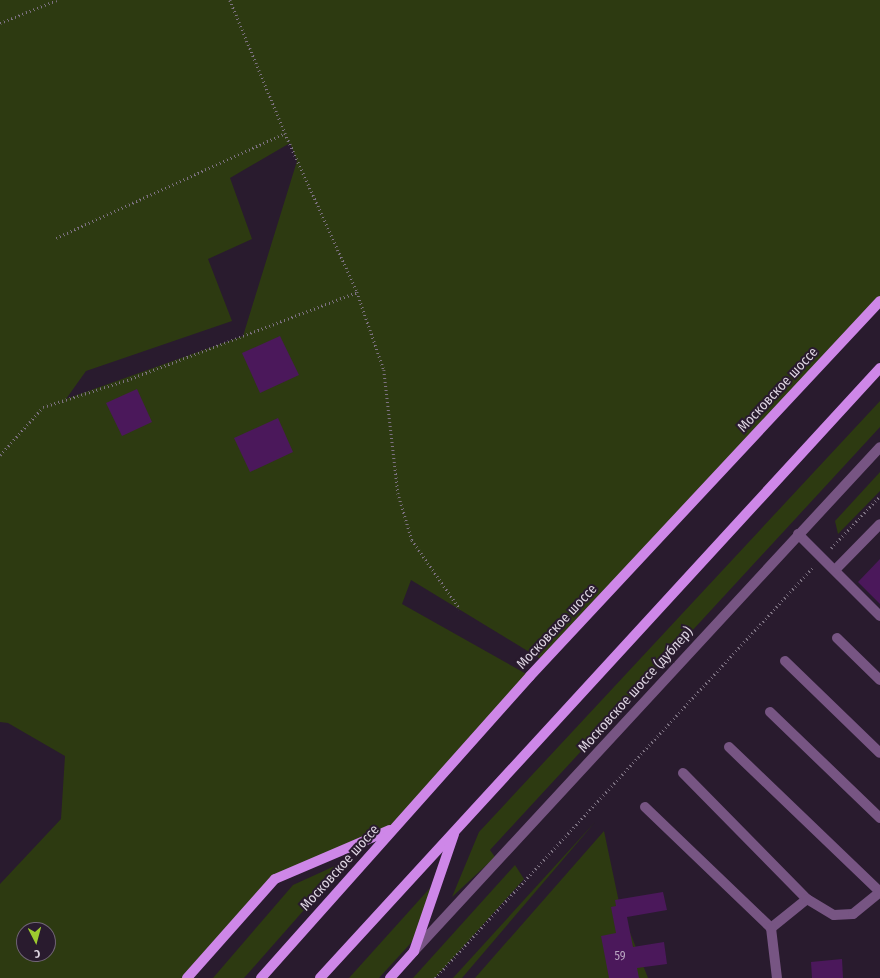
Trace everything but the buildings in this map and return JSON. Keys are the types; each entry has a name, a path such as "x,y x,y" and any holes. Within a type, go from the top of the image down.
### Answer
{"main road":[{"name":"Московское шоссе","path":"261,978 539,666 880,301"},
{"path":"320,978 880,368"},
{"path":"187,978 275,879 394,828"},
{"path":"390,978 414,951 455,830"}],"street":[{"name":"Московское шоссе (дублер)","path":"414,951 798,534 880,448"},
{"path":"835,570 880,524"},
{"path":"798,534 823,557 880,616"},
{"path":"838,638 880,680"},
{"path":"785,662 880,753"},
{"path":"770,712 880,818"},
{"path":"683,773 807,899 834,915 853,914 880,892 729,747"},
{"path":"645,807 771,928 777,978"},
{"path":"771,928 807,899"}],"path":[{"path":"0,23 57,0"},
{"path":"230,0 284,133 357,292 384,370 398,493 412,540 460,609"},
{"path":"56,238 284,133"},
{"path":"0,455 43,407 127,380 357,292"},
{"path":"435,978 880,496"}],"green space":[{"path":"0,0 880,0 880,302 544,661 411,580 402,604 530,676 394,828 275,879 187,978 0,978 0,884 61,819 65,756 8,723 0,722","holes":["290,143 297,161 243,336 66,399 86,371 232,321 208,259 252,239 230,178"]},
{"path":"880,401 880,427 490,850 495,857 452,897 479,832"},
{"path":"880,472 880,491 838,534 835,521"},
{"path":"595,822 462,978 453,978"},
{"path":"604,831 620,907 648,978 475,978"},
{"path":"348,860 244,978 213,978 293,885"},
{"path":"515,865 524,879 435,978 413,978"},
{"path":"439,878 420,933 379,978 349,978"}]}
